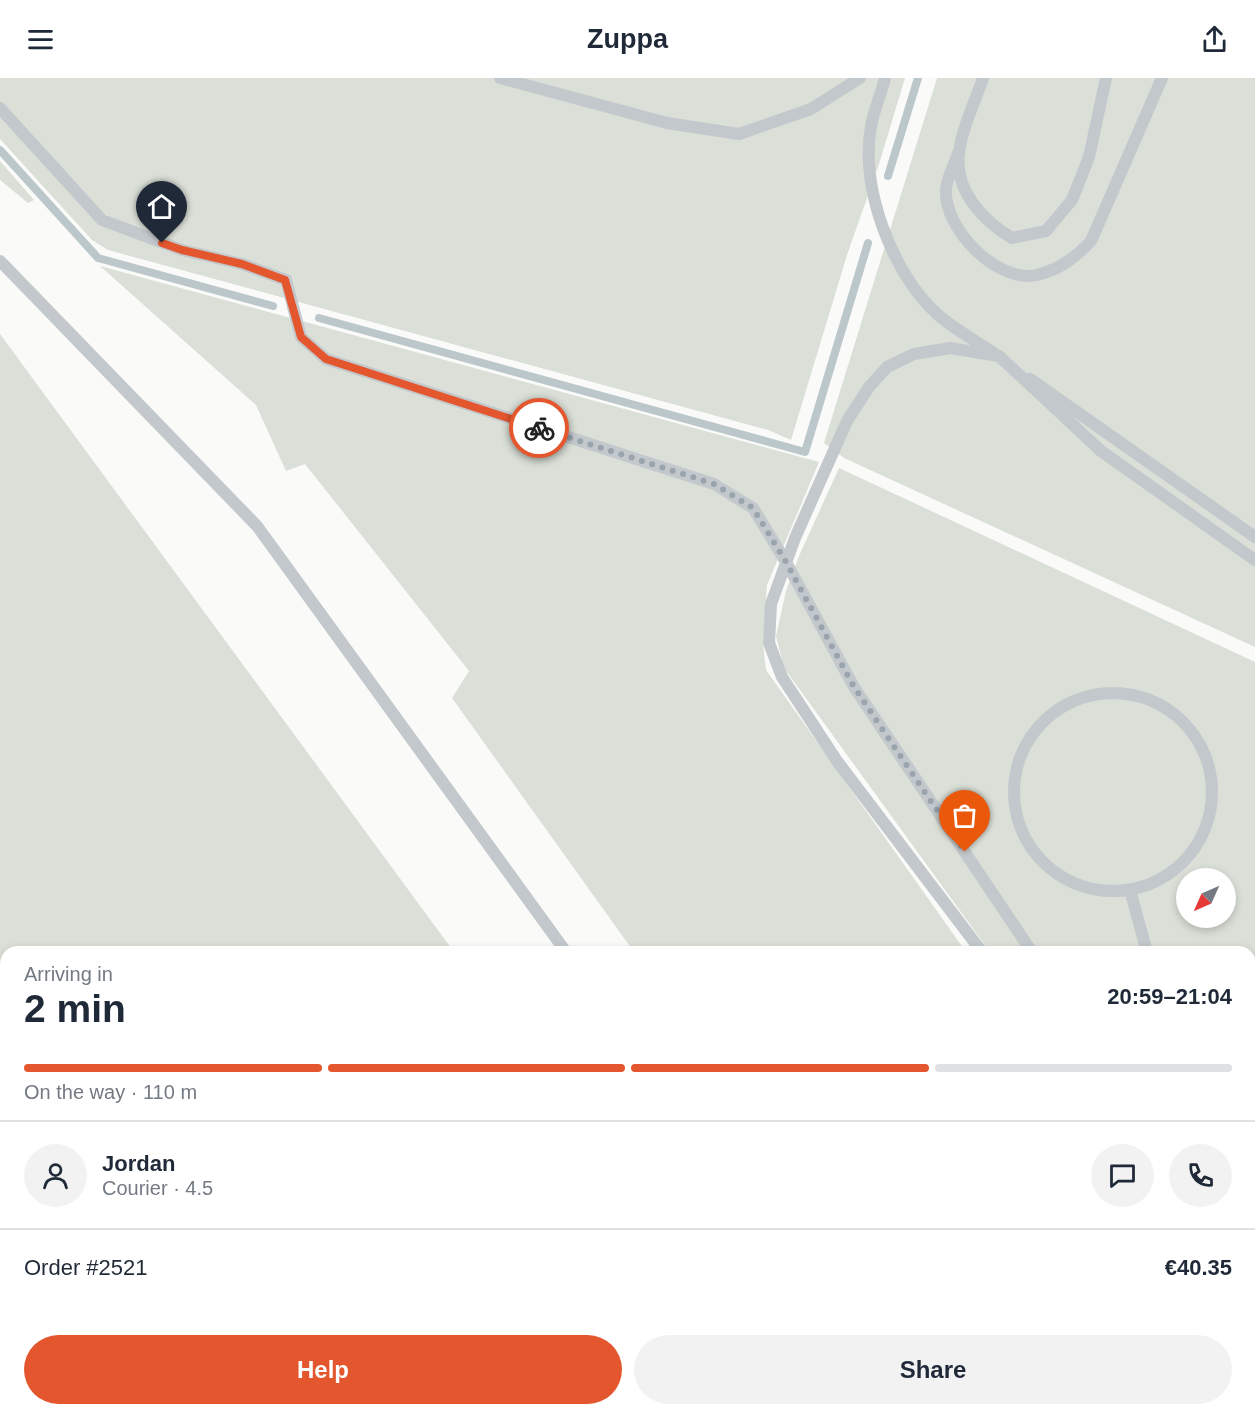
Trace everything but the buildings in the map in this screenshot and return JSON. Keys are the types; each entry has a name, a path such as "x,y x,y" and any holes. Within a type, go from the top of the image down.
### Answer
{"lane":[{"path":"500,78 667,123 739,134 811,109 860,78"},
{"path":"885,78 871,127 870,176 884,232 910,284 938,315 1255,537"},
{"path":"982,78 946,189 950,215 964,241 981,256 1010,272 1035,276 1070,263 1091,242 1162,78"},
{"path":"958,153 960,175 974,207 990,225 1012,238 1046,231 1071,200 1089,157 1106,78"},
{"path":"0,108 102,220 182,250 242,264 285,280 301,337 326,359 714,484 753,508 786,562 854,687 1028,946"},
{"path":"0,261 257,526 562,946"},
{"path":"977,946 837,761 782,677 769,643 771,604 786,562 847,421 869,387 887,368 914,354 950,348 999,357 1101,451 1255,560"},
{"path":"1111,692 1143,698 1173,712 1195,736 1209,767 1212,799 1204,831 1187,859 1161,879 1130,890 1097,890 1066,880 1040,860 1022,833 1014,801 1016,769 1029,739 1050,715 1078,699 1111,692"},
{"path":"1130,890 1145,946"}],"shaded area":[{"path":"0,78 905,78 879,164 847,255 791,440 768,430 108,250 92,240 0,139"},
{"path":"937,78 1255,78 1255,647 844,458 824,443"},
{"path":"0,161 34,200 28,203 0,180"},
{"path":"100,266 819,462 767,585 763,644 766,670 962,946 630,946 452,698 469,671 305,464 286,471 256,405"},
{"path":"0,334 450,946 0,946"},
{"path":"839,468 1255,662 1255,946 986,946 784,668 776,636 786,591 799,556"}],"waterway":[{"path":"888,176 918,78"},
{"path":"0,150 98,258 273,306"},
{"path":"319,318 805,452 868,243"}],"way so far":[{"path":"539,428 714,484 753,508 786,562 854,687 965,852"}],"route":[{"path":"162,243 242,264 285,280 295,306 301,337 326,359 539,428"}]}
